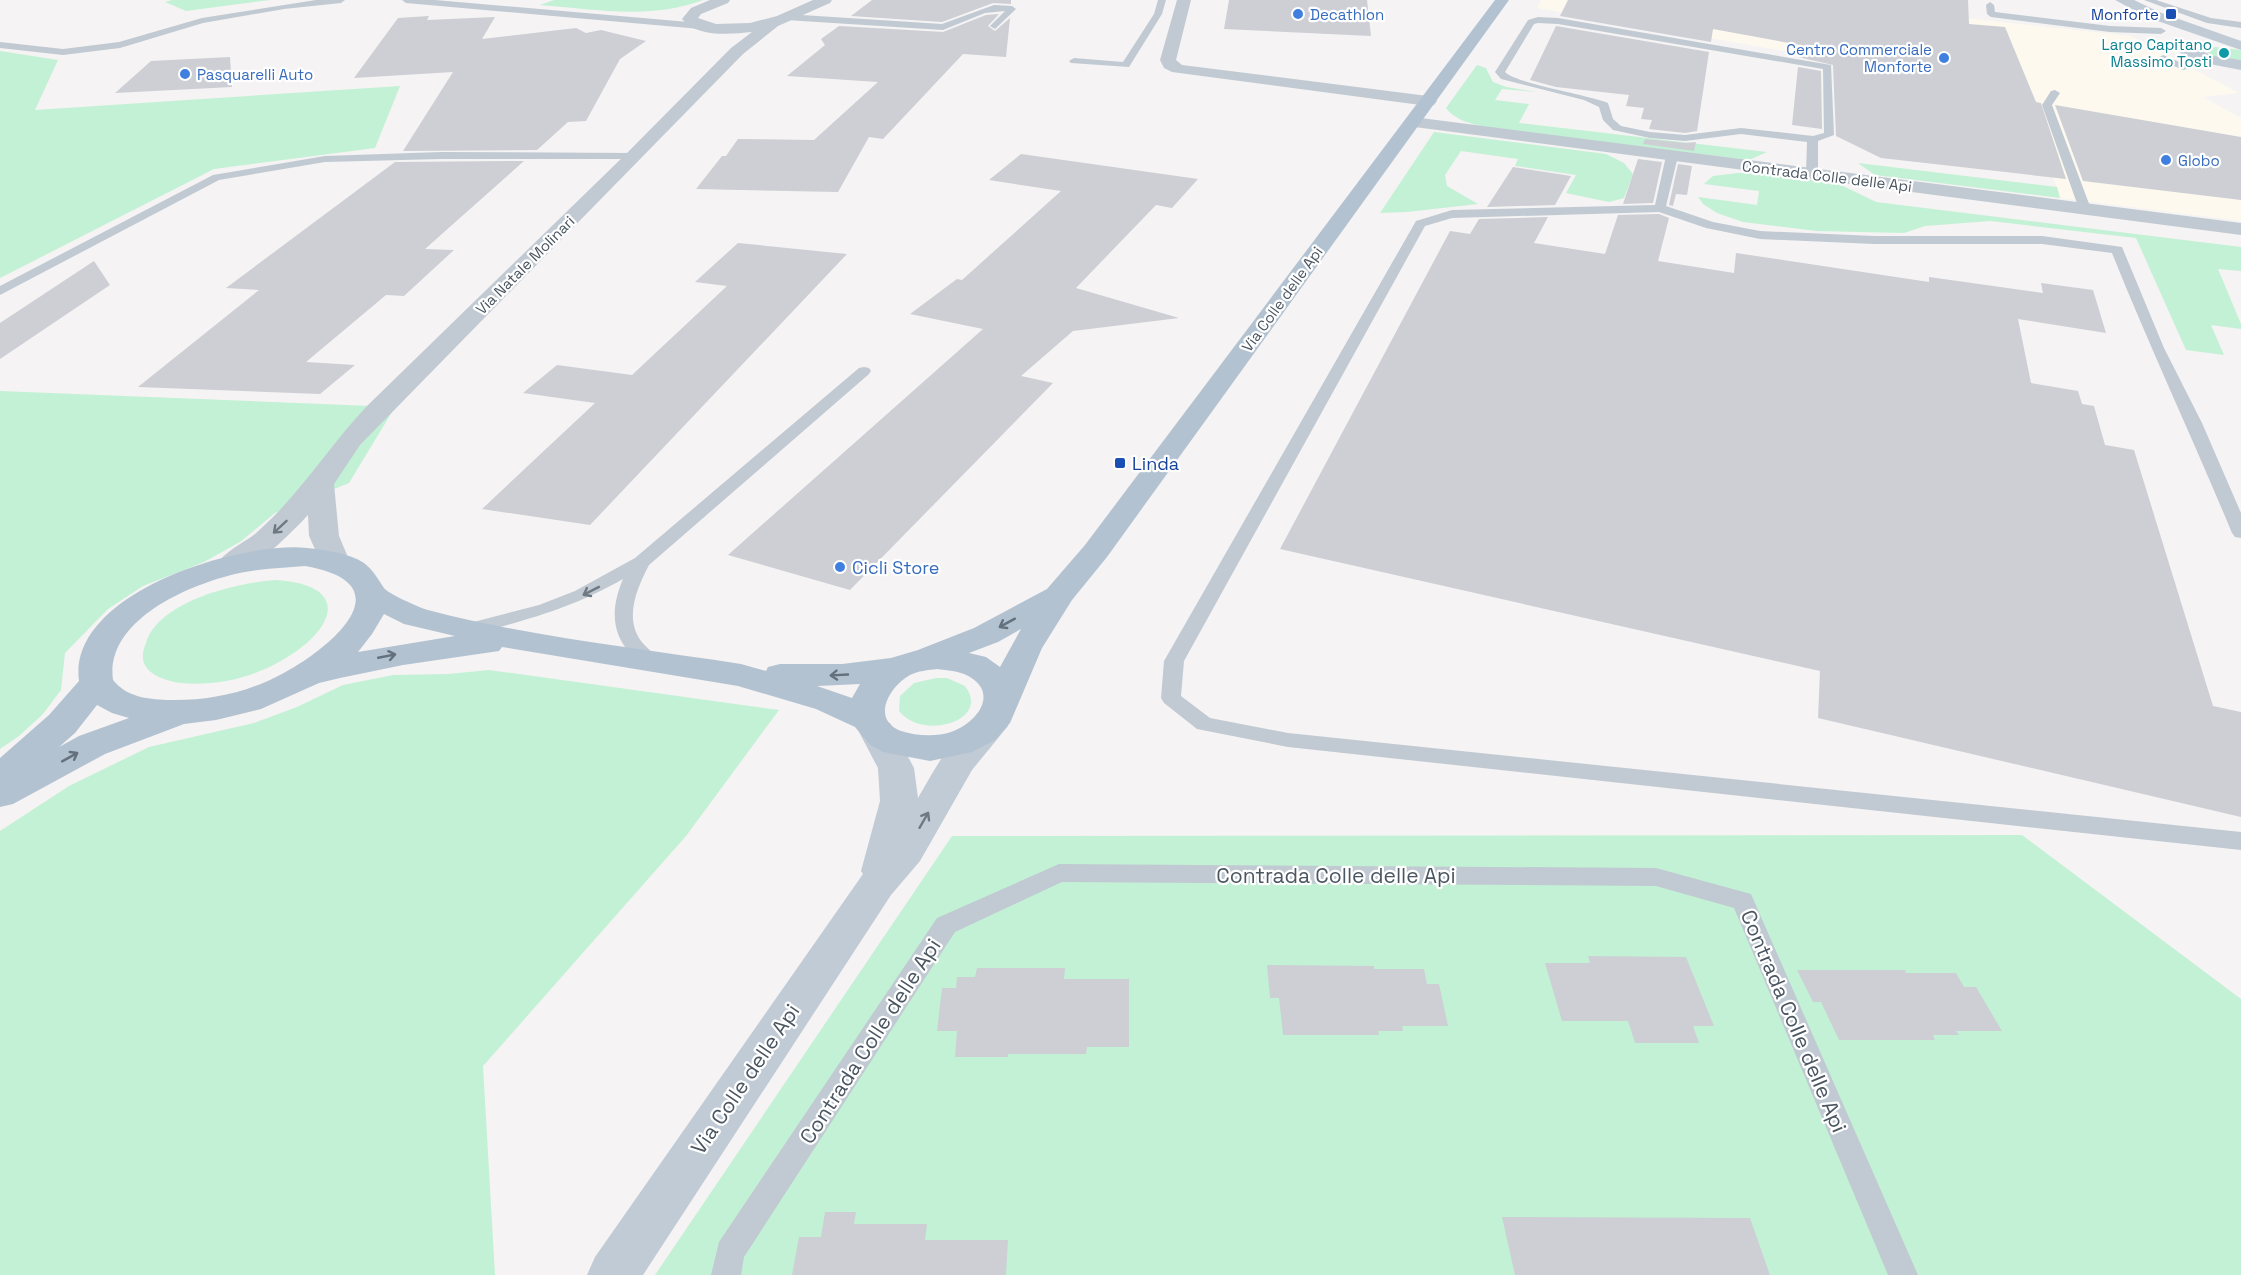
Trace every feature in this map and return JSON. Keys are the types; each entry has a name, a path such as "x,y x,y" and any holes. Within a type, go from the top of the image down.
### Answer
{"main road":[{"name":"Via Colle delle Api","path":"613,1275 877,884 906,851 958,762 996,713 1025,648 1059,595 1096,550 1502,0"},
{"path":"2122,0 2154,15 2240,46"},
{"path":"2104,5 2186,45 2206,42 2240,46"},
{"path":"2186,45 2185,49 2191,54 2241,70"},
{"path":"2218,62 2241,65"},
{"path":"0,794 92,746 160,718 229,706 271,692 309,674 345,648 366,621 371,595 365,581 353,570 335,562 305,557 270,558 231,565 192,577 165,590 126,616 104,639 97,654 94,662 96,683 114,700 145,711 186,712"},
{"path":"371,595 415,617 525,642 741,675 828,700 872,725 891,741 910,747 954,746 974,738 996,713 999,685 990,674 976,665 937,658 842,675 741,675"},
{"name":"Via Colle delle Api","path":"907,665 986,635 1059,595"},
{"path":"309,674 383,657 444,647 525,642"},
{"path":"872,725 866,705 871,691 882,678 907,665"},
{"path":"0,779 62,724 96,683"},
{"name":"Via Colle delle Api","path":"872,725 896,768 899,801 877,884"}],"street":[{"path":"689,16 723,0"},
{"path":"726,28 781,19 825,0"},
{"path":"1184,0 1168,60 1170,65 1178,69 1428,101"},
{"path":"689,16 726,28 740,36 736,51"},
{"name":"Via Natale Molinari","path":"231,565 267,539 320,484 350,440 376,412 635,156 736,51 781,19"},
{"name":"Contrada Colle delle Api","path":"1413,122 2241,229"},
{"path":"320,484 324,536 335,562"}],"lane":[{"path":"0,45 63,52 120,45 202,21 284,6 341,0"},
{"path":"406,0 599,16 631,21 689,16"},
{"path":"1074,61 1125,65 1158,14 1162,0"},
{"path":"2148,0 2210,21 2241,25"},
{"path":"1990,5 1991,14 2110,29 2160,31"},
{"path":"781,19 943,27 982,11 994,8 1012,9 995,26"},
{"path":"599,16 689,16"},
{"path":"1538,20 1558,21 1828,67 1829,135 1813,139 1741,130 1685,138 1650,135 1617,128 1608,120 1604,105 1587,98 1514,81 1500,72 1531,22 1538,20"},
{"path":"2163,58 2186,68"},
{"path":"2055,93 2047,105 2085,209"},
{"path":"1812,173 1813,139"},
{"path":"0,291 217,177 240,176 321,160 466,154 635,156"},
{"path":"1660,208 1672,156"},
{"path":"2241,533 2194,423 2157,348 2117,249 2042,240 1874,240 1760,235 1710,225 1660,208 1452,214 1420,224 1174,661 1171,698 1204,724 1288,741 2241,841"},
{"path":"469,629 508,621 555,606 593,590 641,562 864,371"},
{"path":"641,562 628,588 623,615 630,641 651,662"},
{"name":"Contrada Colle delle Api","path":"726,1275 730,1252 946,925 1059,873 1071,873 1656,877 1743,901 1902,1275"}],"shaded area":[{"path":"1541,0 1815,0 2131,36 2239,93 2203,97 2241,118 2241,221 2060,198 2026,93 1537,8"}],"green space":[{"path":"172,0 270,0 186,11 165,2"},
{"path":"554,0 703,0 663,10 622,12 540,5"},
{"name":"Largo Capitano Massimo Tosti","path":"2215,47 2241,50 2241,60 2215,57 2203,50"},
{"path":"0,51 58,60 35,110 400,86 375,148 214,169 0,278"},
{"path":"1477,65 1486,68 1493,82 1506,87 1536,92 1502,89 1495,100 1529,104 1519,123 1767,152 1749,160 1472,124 1450,113 1446,108"},
{"path":"1434,132 1606,154 1624,163 1633,174 1624,198 1609,202 1566,193 1576,175 1515,166 1518,159 1461,151 1445,175 1447,186 1478,204 1380,213"},
{"path":"1858,163 2057,187 2060,198 1875,175"},
{"path":"1738,173 1766,174 1837,183 1876,202 2241,247 2241,271 2218,269 2241,329 2211,325 2224,355 2186,350 2136,238 1990,221 1925,226 1904,233 1817,231 1743,222 1717,213 1703,204 1698,197 1757,205 1759,191 1704,184 1713,176"},
{"path":"0,391 395,407 349,483 275,513 240,542 204,562 143,586 108,609 65,653 61,690 43,714 19,736 0,749"},
{"path":"275,580 301,584 318,591 326,601 327,613 322,626 296,652 266,669 218,682 192,684 171,681 151,673 145,665 143,654 154,628 182,605 220,590"},
{"path":"489,670 779,710 686,836 483,1066 495,1275 0,1275 0,831 69,786 149,747 254,723 297,707 343,685 393,675 448,674"},
{"path":"947,678 965,686 971,698 969,709 962,717 951,723 937,726 923,725 910,720 899,711 900,696 914,683"},
{"path":"2022,835 2241,999 2241,1275 655,1275 952,836"}],"building":[{"path":"872,0 1011,0 1011,4 993,3 942,22 851,16"},
{"name":"Decathlon","path":"1229,0 1367,0 1371,36 1224,29"},
{"path":"1568,0 1968,0 1969,24 2005,27 2036,102 2041,103 2066,179 1881,158 1836,136 1833,65 1798,57 1800,45 1713,29 1711,42 1560,16"},
{"path":"999,14 988,26 995,31 1010,18 1006,57 963,54 883,139 869,137 838,192 696,189 738,139 814,140 878,82 787,76 825,45 821,39 839,26 943,32 986,15"},
{"path":"429,16 427,20 495,17 482,39 576,28 586,33 601,30 646,41 620,59 586,121 568,122 537,150 403,151 453,72 354,78 398,18"},
{"path":"1556,26 1709,52 1697,131 1685,133 1649,129 1652,120 1641,119 1644,108 1626,106 1629,95 1556,87 1530,80"},
{"name":"Pasquarelli Auto","path":"230,57 232,87 115,93 151,61"},
{"path":"1798,67 1821,71 1822,129 1792,125"},
{"name":"Globo","path":"2055,105 2241,137 2241,200 2083,181"},
{"path":"1645,139 1696,142 1694,151 1643,144"},
{"path":"1021,154 1198,179 1172,208 1156,205 1076,288 1179,318 1073,331 1021,376 1053,383 850,590 728,555 983,329 910,314 957,279 962,280 1061,191 989,180"},
{"path":"1638,159 1662,162 1653,203 1623,204"},
{"path":"524,161 425,249 454,250 404,296 386,295 306,362 355,365 320,394 138,387 259,290 226,288 395,162"},
{"path":"1678,164 1692,166 1687,195 1676,194 1673,206 1669,205"},
{"path":"1513,167 1571,176 1555,205 1487,207"},
{"path":"1659,214 1669,218 1658,261 1734,273 1736,253 1929,282 1929,277 2043,293 2041,283 2093,290 2106,333 2018,319 2031,383 2078,391 2082,404 2094,406 2105,445 2134,450 2213,706 2241,712 2241,817 1818,718 1820,671 1280,549 1450,231 1470,234 1479,219 1548,217 1534,243 1605,254 1618,215"},
{"path":"738,243 847,254 590,525 482,509 595,403 523,393 557,365 632,375 727,286 695,282"},
{"path":"94,261 110,285 0,359 0,323"},
{"path":"1588,956 1686,957 1714,1026 1693,1026 1699,1043 1635,1043 1628,1021 1562,1021 1545,963 1590,963"},
{"path":"1267,965 1424,969 1427,984 1439,984 1448,1026 1402,1026 1403,1031 1378,1031 1379,1035 1283,1035 1279,998 1270,998"},
{"path":"977,968 1065,968 1064,979 1129,979 1129,1047 1087,1047 1086,1054 955,1057 957,1031 937,1031 942,988 956,988 957,977 975,977"},
{"path":"1797,970 1905,970 1906,973 1956,973 1964,987 1976,987 2002,1031 1956,1031 1959,1035 1933,1035 1935,1040 1839,1040 1821,1002 1813,1002"},
{"path":"825,1212 856,1212 854,1224 927,1224 925,1240 1008,1240 1006,1275 792,1275 799,1237 821,1237"},
{"path":"1502,1217 1750,1218 1770,1275 1515,1275"}],"place":[{"name":"Decathlon","path":"1298,14"},
{"name":"Monforte","path":"2171,14"},
{"name":"Largo Capitano Massimo Tosti","path":"2224,53"},
{"name":"Centro Commerciale Monforte","path":"1944,58"},
{"name":"Pasquarelli Auto","path":"185,74"},
{"name":"Globo","path":"2166,160"},
{"name":"Linda","path":"1120,463"},
{"name":"Cicli Store","path":"840,567"}]}
